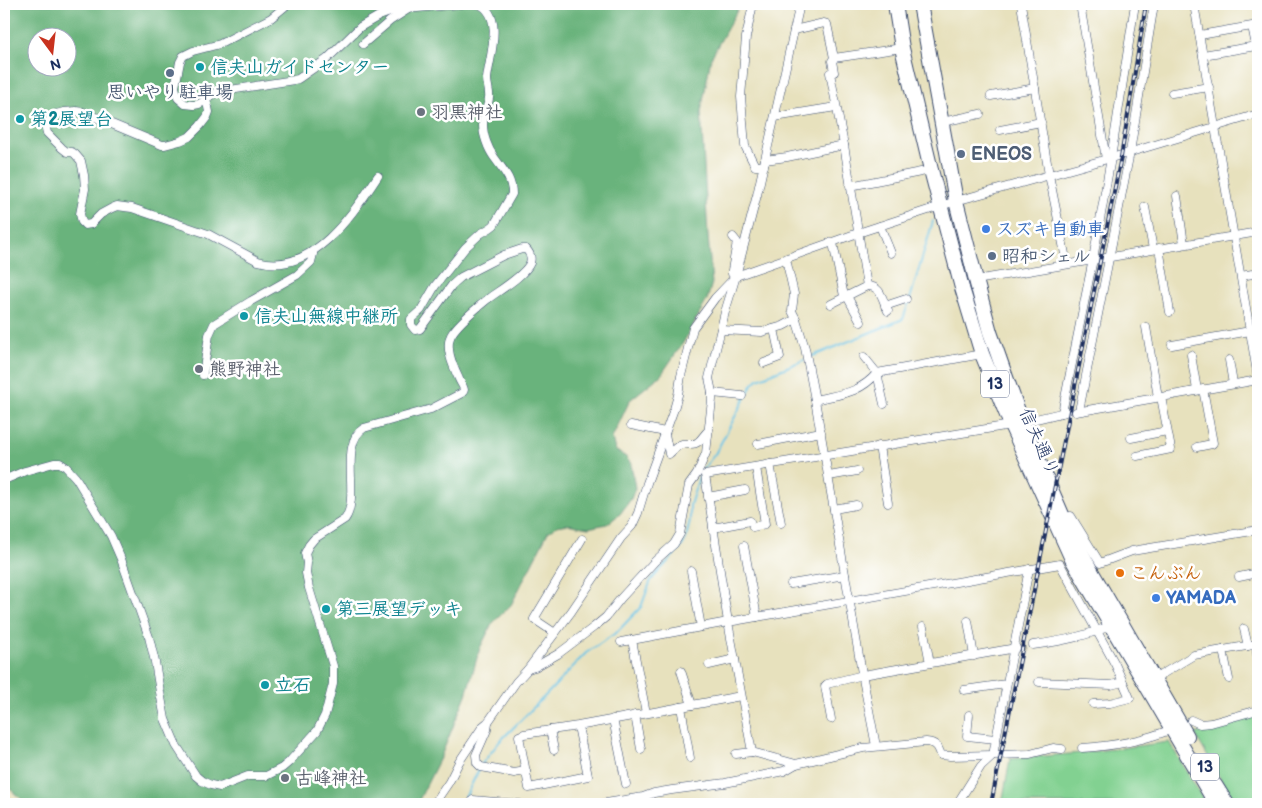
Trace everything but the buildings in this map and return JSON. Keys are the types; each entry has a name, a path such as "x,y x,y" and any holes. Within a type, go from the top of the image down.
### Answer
{"highway":[{"name":"信夫通り","path":"895,4 902,48 940,207 982,354 1116,623 1227,804"},
{"name":"信夫通り","path":"920,4 956,201 976,280 1017,423 1066,561 1116,623 1154,679 1180,728 1216,804"}],"street":[{"path":"288,4 275,16 220,44 183,56 175,87 178,98 185,104 194,105 206,100 217,92 298,79 327,59 360,27 386,13 408,8 462,4"},
{"path":"4,480 40,466 57,463 68,469 80,485 111,536 121,559 149,637 165,719 176,745 202,782 220,787 248,776 261,777 271,774 289,762 320,726 333,684 333,666 309,588 305,551 314,539 345,520 347,516 351,501 351,453 356,437 364,428 431,409 462,393 463,388 453,366 449,344 450,336 488,298 512,282 530,264 531,256 529,252 526,249 522,249 504,255 464,275 452,285 420,329 415,330 411,326 411,319 421,310 443,275 465,248 480,234 494,225 512,194 510,180 503,168 492,156 484,131 483,124 489,96 487,80 494,35 490,14 483,6 478,4"},
{"path":"753,4 746,37 741,97 745,146 756,166 787,157 844,145"},
{"path":"752,752 728,622 708,497 701,474 706,452 712,394 709,378 758,195 800,4"},
{"path":"1021,4 1049,175 1066,264"},
{"path":"1080,4 1109,159"},
{"path":"528,670 558,654 594,627 614,608 655,561 674,544 680,534 689,485 701,474 756,467 1017,423 1064,413 1093,259 1134,4"},
{"path":"1154,4 1130,152 1077,411 1258,379 1194,4"},
{"path":"363,44 408,8"},
{"path":"794,30 824,23 827,24 834,58 832,61 834,72 830,72 868,286"},
{"path":"1200,35 1252,26 1256,46 1203,55"},
{"path":"834,58 902,48"},
{"path":"1172,93 1209,87"},
{"path":"992,96 1035,88"},
{"path":"206,100 209,112 207,118 200,126 189,137 165,145 83,112 64,112 52,117 46,129 47,133 67,152 72,152 81,161 85,189 80,214 85,225 91,224 101,214 117,206 132,208 208,234 253,259 265,263 281,263 313,251 326,241 343,224 378,176"},
{"path":"775,117 836,107"},
{"path":"942,122 980,114"},
{"path":"434,804 483,726 488,722 516,682 528,670 621,538 632,526 674,409 693,328 715,298 736,276 956,201 1109,159 1258,114"},
{"path":"1000,130 1041,122"},
{"path":"850,186 931,170"},
{"path":"1177,196 1184,244"},
{"path":"1145,207 1170,312"},
{"path":"880,226 890,253"},
{"path":"976,280 1258,232"},
{"path":"733,237 737,242 732,274 736,276"},
{"path":"833,243 844,296 862,322"},
{"path":"203,375 209,335 214,324 250,301 297,276 311,262 313,251"},
{"path":"786,259 794,294 792,311 805,348 876,746"},
{"path":"1241,276 1258,273"},
{"path":"831,304 868,286 877,288 887,309 906,299"},
{"path":"721,330 756,333 783,326 796,319"},
{"path":"1137,456 1171,449 1146,327"},
{"path":"764,363 780,357 774,329"},
{"path":"1172,345 1250,331"},
{"path":"815,400 860,389 872,380 877,373 982,354"},
{"path":"1191,355 1213,443 1197,448"},
{"path":"864,358 877,373 884,404"},
{"path":"1228,360 1233,384"},
{"path":"712,394 742,396"},
{"path":"631,425 665,433"},
{"path":"665,433 669,454 679,445 695,444 709,430"},
{"path":"1131,438 1167,431"},
{"path":"758,444 821,432"},
{"path":"878,446 888,503"},
{"path":"770,464 781,523"},
{"path":"713,528 765,524 756,467"},
{"path":"829,476 857,471"},
{"path":"708,497 745,490"},
{"path":"834,509 856,505"},
{"path":"1063,516 1071,516 1100,563 1132,551 1258,530"},
{"path":"555,633 534,619 582,540"},
{"path":"744,546 757,617"},
{"path":"621,642 1066,561 1130,698 1110,704 1094,704"},
{"path":"957,804 981,766 993,755 1006,684 1016,648 1029,569"},
{"path":"690,571 701,627"},
{"path":"1239,577 1258,573"},
{"path":"791,584 845,575"},
{"path":"968,621 974,656"},
{"path":"1033,645 1070,639 1098,631 1116,623"},
{"path":"923,627 930,664"},
{"path":"1244,629 1254,645 1258,660"},
{"path":"632,640 646,713"},
{"path":"1154,679 1194,655 1254,645"},
{"path":"831,719 825,686 827,684 863,675 1016,648"},
{"path":"1223,650 1229,679"},
{"path":"709,665 735,659"},
{"path":"680,671 692,705"},
{"path":"1039,682 1111,685 1123,682"},
{"path":"964,690 1006,684"},
{"path":"578,726 588,776 529,788 519,736 741,696"},
{"path":"680,707 690,758"},
{"path":"1082,748 1152,738 1180,728 1211,723 1258,710"},
{"path":"635,715 641,750"},
{"path":"969,715 967,736 996,739"},
{"path":"613,719 626,784"},
{"path":"488,722 487,730 476,756 477,763 481,767 514,773 526,771"},
{"path":"550,730 554,750"},
{"path":"600,804 643,797 654,793 751,778 784,771 796,764 876,746 934,743 938,746 943,756 1030,754 1053,748 1062,749"},
{"path":"736,754 752,752 796,764"},
{"path":"473,800 520,804"}],"green space":[{"path":"4,4 740,4 711,58 701,112 712,283 707,300 683,343 661,375 630,400 612,438 615,450 626,457 631,464 635,488 631,499 620,514 607,524 588,528 567,524 557,526 548,532 511,605 492,624 480,648 466,695 441,756 417,804 27,804 4,784"},
{"path":"1258,714 1258,797 1234,803 1195,734"},
{"path":"1169,742 1206,804 1002,804 1010,759 1081,753"}],"waterway":[{"path":"808,358 903,319 933,221"},
{"path":"703,469 715,454 752,385 758,379 804,360"},
{"path":"481,765 500,741 586,653 617,632 641,607 651,580 682,546 686,539 690,520 690,505 699,477"},
{"path":"462,804 479,769"}],"tunnel":[{"path":"1018,648 1033,645"}],"railway":[{"path":"991,804 1121,157 1146,4"}],"place":[{"name":"信夫山ガイドセンター","path":"200,67"},
{"name":"思いやり駐車場","path":"170,73"},
{"name":"羽黒神社","path":"421,112"},
{"name":"第2展望台","path":"20,119"},
{"name":"ENEOS","path":"961,154"},
{"name":"スズキ自動車","path":"986,229"},
{"name":"昭和シェル","path":"992,256"},
{"name":"信夫山無線中継所","path":"244,316"},
{"name":"熊野神社","path":"199,369"},
{"name":"こんぶん","path":"1120,573"},
{"name":"YAMADA","path":"1156,598"},
{"name":"第三展望デッキ","path":"326,609"},
{"name":"立石","path":"265,685"},
{"name":"古峰神社","path":"285,778"}]}
